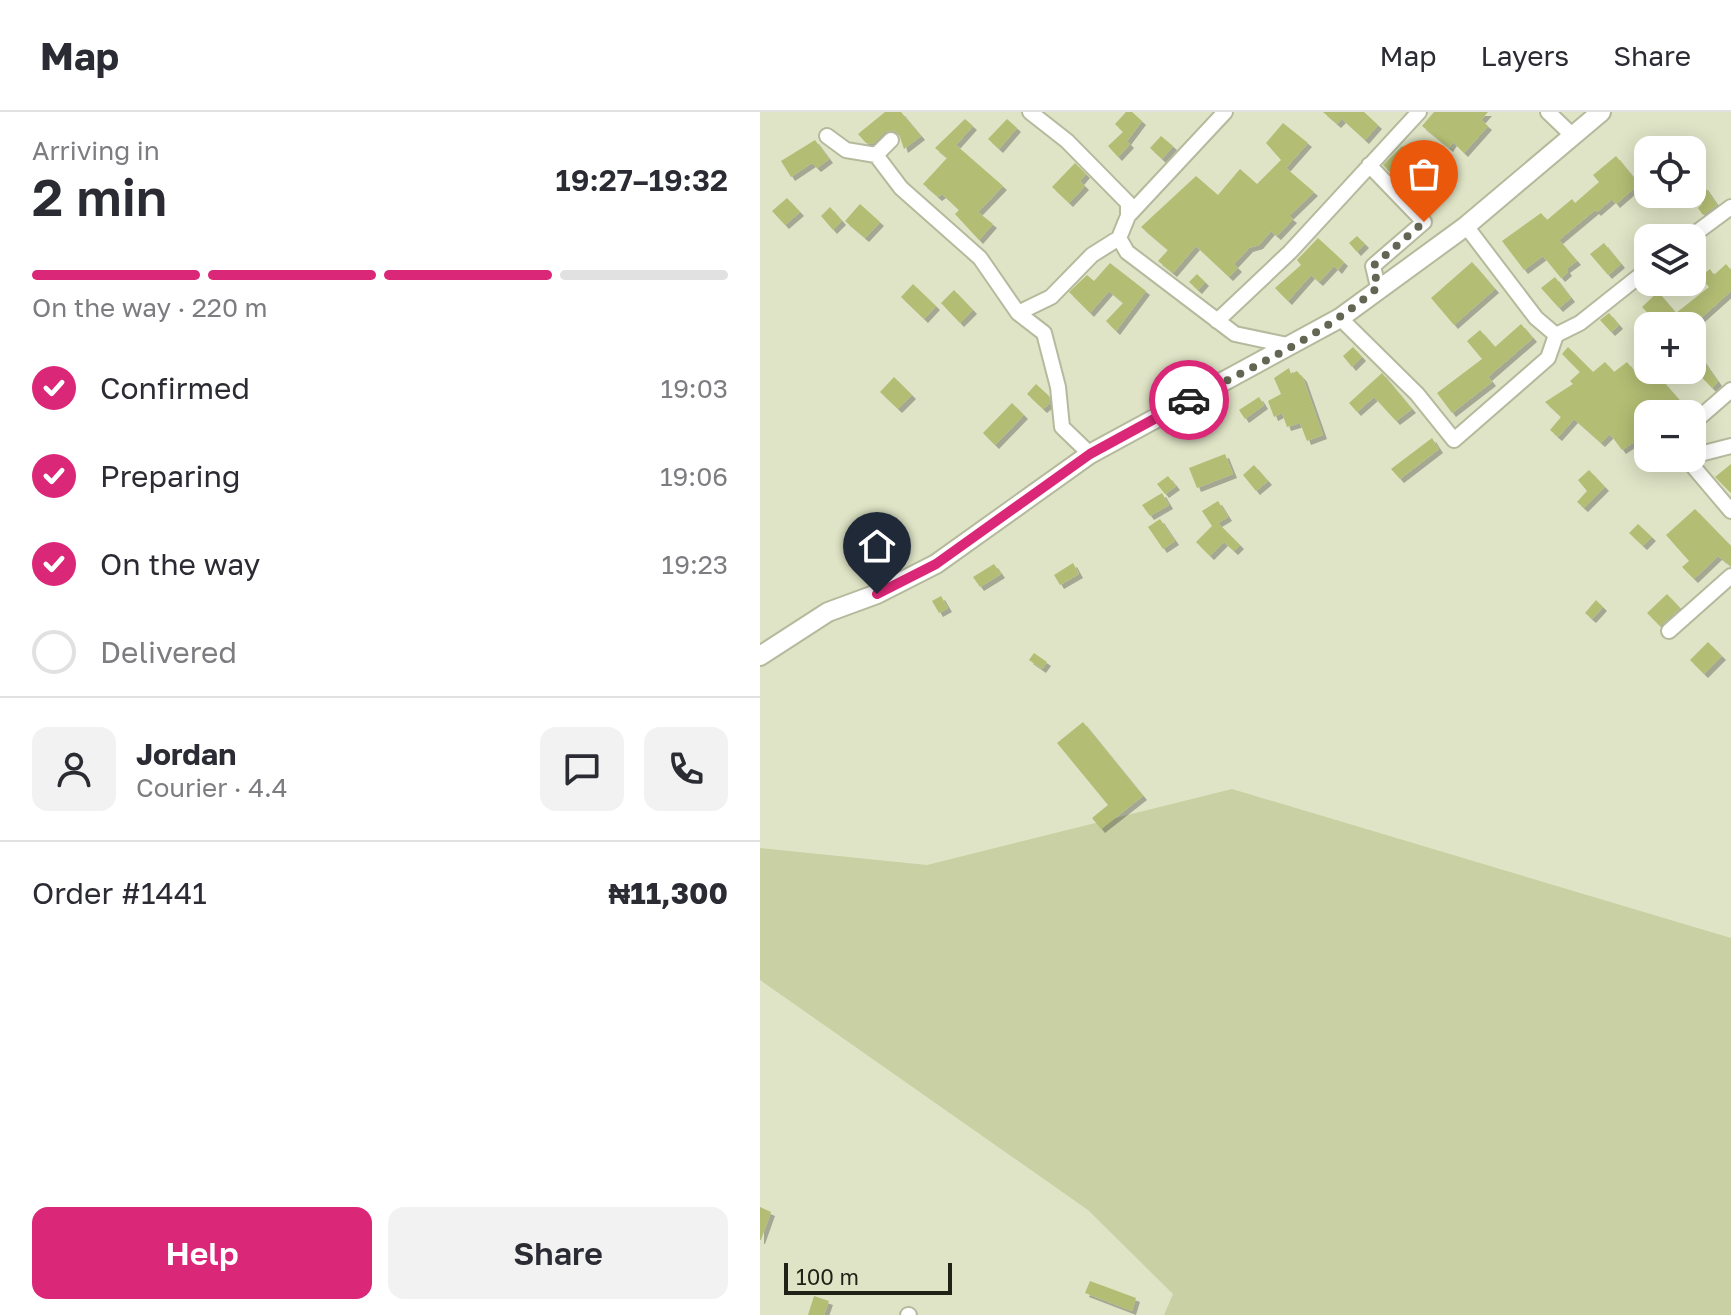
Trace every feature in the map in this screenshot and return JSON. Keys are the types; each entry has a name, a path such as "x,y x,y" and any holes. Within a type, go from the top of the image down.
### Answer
{"main road":[{"path":"760,656 828,612 877,594 936,564 1090,454 1340,318 1378,287 1466,226 1601,112"}],"street":[{"path":"1030,112 1116,187 1128,203 1128,216"},
{"path":"1018,313 1051,297 1092,255 1119,238 1128,216 1225,112"},
{"path":"1222,316 1290,252 1419,112"},
{"path":"1548,112 1573,136"},
{"path":"827,136 846,150 876,155 901,188 980,258 1018,313 1045,336 1058,387 1062,427 1090,454"},
{"path":"876,155 891,140"},
{"path":"1369,165 1424,222 1373,266 1378,287"},
{"path":"1706,225 1731,207"},
{"path":"1466,226 1536,318 1556,335"},
{"path":"1119,238 1127,252 1149,271 1222,316 1231,331 1292,346"},
{"path":"1340,318 1417,394 1454,440 1548,358 1556,335 1580,323 1634,280"},
{"path":"1706,412 1731,390"},
{"path":"1706,453 1731,446"},
{"path":"1699,472 1731,511"},
{"path":"1669,631 1731,576"}],"green space":[{"path":"1232,789 1731,938 1731,1315 1164,1315 1173,1294 1088,1210 760,980 760,848 927,865"}],"building":[{"path":"885,112 901,112 921,136 904,149 899,134 893,130 885,132 873,144 866,143 858,134"},
{"path":"1126,112 1132,112 1142,121 1127,141 1130,144 1118,157 1108,146 1123,132 1115,124"},
{"path":"1323,112 1364,112 1378,125 1365,140 1342,119 1337,124"},
{"path":"1434,112 1488,112 1481,120 1488,126 1464,153 1453,142 1449,148 1422,126"},
{"path":"965,119 973,126 956,145 1003,186 978,212 993,224 979,240 955,214 959,210 942,194 938,197 923,184 947,158 935,148"},
{"path":"1007,119 1017,128 999,149 988,139"},
{"path":"1283,123 1308,143 1286,168 1314,192 1289,216 1293,219 1277,236 1271,231 1259,245 1249,248 1234,264 1238,268 1229,277 1196,246 1173,273 1158,261 1168,250 1141,227 1196,176 1218,195 1240,169 1257,184 1281,160 1266,143"},
{"path":"1161,136 1173,146 1162,159 1150,148"},
{"path":"815,140 829,159 817,168 812,163 791,177 781,161"},
{"path":"1402,146 1419,162 1409,176 1419,188 1444,164 1454,174 1420,204 1383,165"},
{"path":"1616,156 1634,178 1634,188 1616,204 1612,199 1597,212 1595,210 1559,240 1577,261 1566,269 1568,272 1561,278 1543,256 1524,270 1502,241 1541,213 1547,220 1572,199 1575,203 1599,182 1593,175"},
{"path":"1075,163 1086,174 1080,181 1085,186 1069,203 1052,187"},
{"path":"1706,189 1717,205 1703,215 1698,208 1706,208"},
{"path":"787,198 800,212 785,225 772,211"},
{"path":"860,204 880,222 865,238 845,221"},
{"path":"830,207 842,221 833,230 821,216"},
{"path":"1357,236 1365,244 1357,252 1349,243"},
{"path":"1318,238 1344,262 1338,270 1334,266 1319,282 1311,275 1288,301 1275,288 1301,265 1297,260"},
{"path":"1604,243 1621,264 1608,275 1590,254"},
{"path":"1472,262 1495,289 1454,325 1431,298"},
{"path":"1110,263 1146,291 1116,331 1106,321 1123,303 1109,291 1090,313 1069,292 1087,275 1094,281"},
{"path":"1726,264 1731,270 1731,291 1706,313 1677,312 1698,296 1706,296 1709,287 1706,272 1710,269 1714,275"},
{"path":"1197,274 1205,282 1198,290 1189,282"},
{"path":"1555,277 1571,298 1559,308 1541,288"},
{"path":"913,284 936,306 924,319 901,297"},
{"path":"954,290 973,310 960,323 941,303"},
{"path":"1654,296 1661,296 1675,312 1647,312 1642,307"},
{"path":"1609,313 1619,325 1611,332 1600,320"},
{"path":"1521,324 1533,338 1488,377 1492,382 1452,413 1437,393 1482,359 1467,341 1480,330 1495,347"},
{"path":"1353,347 1362,357 1352,367 1343,356"},
{"path":"1568,347 1593,372 1605,362 1614,372 1627,362 1634,371 1634,384 1665,384 1679,400 1634,400 1634,442 1622,450 1610,434 1601,443 1574,419 1558,437 1550,430 1561,417 1545,402 1573,384 1570,381 1580,372 1562,354"},
{"path":"1706,365 1718,382 1712,388 1706,382"},
{"path":"1289,368 1291,374 1297,371 1303,378 1323,435 1307,441 1300,423 1287,427 1282,413 1274,417 1268,401 1281,394 1274,378"},
{"path":"1382,373 1412,409 1396,421 1374,397 1357,412 1349,403"},
{"path":"894,377 912,395 898,409 880,392"},
{"path":"1036,384 1049,396 1050,403 1043,409 1027,394"},
{"path":"1259,397 1264,405 1245,419 1239,410"},
{"path":"1012,403 1024,415 995,445 983,433"},
{"path":"1432,438 1439,449 1400,479 1391,469"},
{"path":"1225,454 1233,474 1197,488 1189,468"},
{"path":"1731,464 1731,493 1715,477"},
{"path":"1254,465 1268,481 1256,491 1243,475"},
{"path":"1589,470 1605,487 1584,508 1577,502 1587,491 1578,480"},
{"path":"1168,476 1176,486 1165,494 1157,484"},
{"path":"1162,493 1169,505 1150,516 1142,505"},
{"path":"1218,501 1228,517 1218,523 1240,545 1234,551 1224,542 1210,556 1196,542 1212,526 1202,511"},
{"path":"1695,509 1731,546 1731,566 1718,556 1694,579 1682,567 1689,561 1666,535"},
{"path":"1160,519 1175,541 1163,549 1148,527"},
{"path":"1638,524 1652,537 1643,546 1629,533"},
{"path":"1073,563 1079,574 1060,585 1054,575"},
{"path":"994,564 1001,574 980,587 973,577"},
{"path":"1667,594 1680,608 1660,626 1647,613"},
{"path":"941,596 948,608 939,613 932,601"},
{"path":"1596,600 1603,607 1592,619 1585,613"},
{"path":"1708,642 1722,656 1704,674 1690,660"},
{"path":"1034,653 1047,662 1042,669 1029,660"},
{"path":"1083,722 1143,796 1101,829 1092,818 1108,805 1057,743"},
{"path":"760,1207 771,1212 761,1240 760,1240"},
{"path":"1090,1281 1136,1298 1132,1311 1085,1293"},
{"path":"814,1296 829,1301 824,1315 808,1315"}],"way so far":[{"path":"1189,400 1340,318 1378,287 1373,266 1424,222"}],"route":[{"path":"877,594 936,564 1090,454 1189,400"}]}
